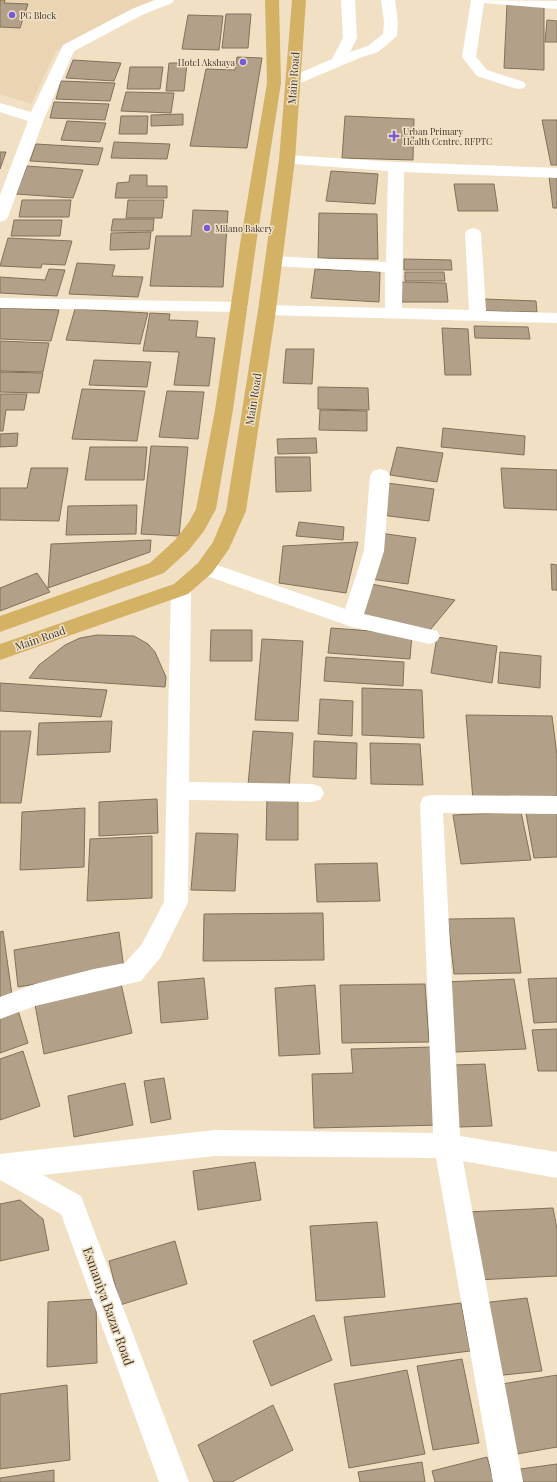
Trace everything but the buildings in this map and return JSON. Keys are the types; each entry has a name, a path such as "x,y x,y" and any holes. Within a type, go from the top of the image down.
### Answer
{"main road":[{"name":"Main Road","path":"0,624 157,568 182,545 197,526 206,509 224,410 249,238 274,83 272,0"},
{"name":"Main Road","path":"0,652 181,589 205,568 222,544 236,511 273,261 287,160 299,0"}],"street":[{"path":"0,217 36,119 68,48 137,12 167,0"},
{"path":"338,62 350,38 348,0"},
{"path":"293,81 373,49 390,36 391,22 388,0"},
{"path":"478,0 469,57 482,73 519,86"},
{"path":"488,0 557,5"},
{"path":"0,107 36,119"},
{"path":"287,160 396,167 557,173"},
{"path":"393,314 396,167"},
{"path":"473,233 478,316"},
{"path":"273,261 394,267"},
{"path":"0,303 239,307"},
{"path":"266,310 557,318"},
{"path":"352,619 374,550 380,476"},
{"path":"205,568 352,619 430,636"},
{"path":"0,1008 35,995 94,980 132,973 151,951 176,902 181,589"},
{"path":"177,792 313,793"},
{"path":"508,1482 447,1146 430,804 557,805"},
{"path":"1,1165 215,1143 447,1146 557,1165"},
{"name":"Esmaniya Bazar Road","path":"1,1165 71,1205 174,1482"}],"shaded area":[{"path":"0,0 153,0 132,9 56,51 31,104 0,94"}],"place":[{"name":"PG Block","path":"12,15"},
{"name":"Hotel Akshaya","path":"243,62"},
{"name":"Urban Primary Health Centre, RFPTC","path":"394,136"},
{"name":"Milano Bakery","path":"207,228"}]}
